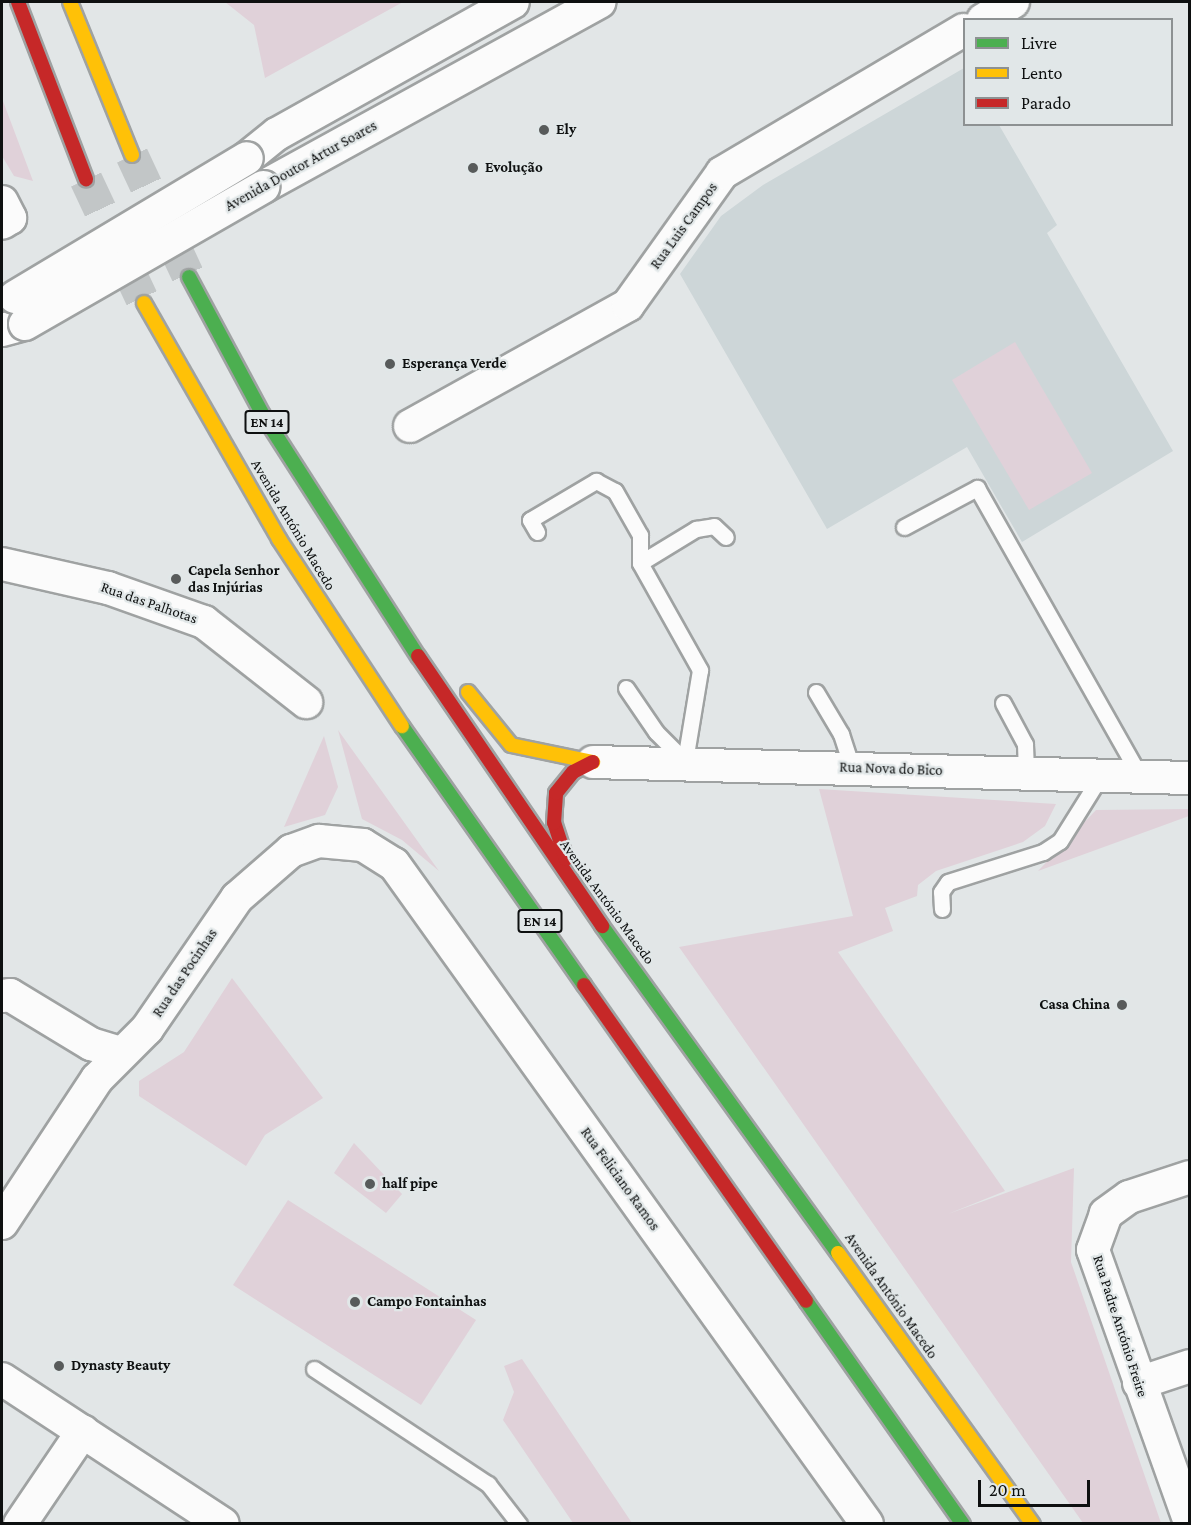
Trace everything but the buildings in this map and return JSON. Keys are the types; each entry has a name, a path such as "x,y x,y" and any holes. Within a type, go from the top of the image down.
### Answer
{"highway":[{"path":"18,2 86,179"},
{"path":"70,2 132,155"},
{"name":"Avenida António Macedo","path":"189,277 263,415 368,583 577,891 1033,1524"},
{"name":"Avenida António Macedo","path":"144,303 279,538 361,668 963,1524"},
{"path":"368,583 417,623"},
{"path":"457,676 511,744 593,762"},
{"path":"577,891 554,823 555,793 573,772 593,762"}],"street":[{"name":"Avenida Doutor Artur Soares","path":"11,315 248,158 277,134 513,2"},
{"name":"Avenida Doutor Artur Soares","path":"11,315 262,187 600,2"},
{"path":"986,18 1013,2"},
{"name":"Rua Luis Campos","path":"410,426 628,306 722,173 963,31"},
{"path":"2,202 10,219 2,224"},
{"name":"Rua das Palhotas","path":"2,564 108,588 204,622 306,702"},
{"name":"Rua Nova do Bico","path":"593,762 685,761 1100,777 1190,778"},
{"name":"Rua das Pocinhas","path":"2,1223 97,1079 147,1029 237,898 291,851 319,841 363,845"},
{"name":"Rua Feliciano Ramos","path":"363,845 394,864 867,1524"},
{"path":"2,996 10,995 91,1044 121,1053"},
{"name":"Rua Padre António Freire","path":"1190,1177 1130,1197 1106,1214 1093,1250 1190,1523"},
{"path":"1139,1383 1190,1366"},
{"path":"2,1379 223,1524"},
{"path":"20,1524 83,1431"}],"lane":[{"path":"537,532 530,520 596,481 615,491 640,535 640,563 700,670 685,761"},
{"path":"904,527 977,488 1141,778"},
{"path":"640,563 696,529 714,526 726,537"},
{"path":"626,688 656,732 685,761"},
{"path":"816,692 841,734 852,767"},
{"path":"1003,703 1025,744 1026,774"},
{"path":"942,909 941,892 948,882 1043,852 1059,841 1100,777"},
{"path":"314,1369 488,1484 519,1524"}],"shaded area":[{"path":"225,2 403,2 265,78 254,25"},
{"path":"963,69 963,126 1000,126 1057,225 1047,233 1173,451 1022,542 967,447 827,529 680,274 721,216 763,185"},
{"path":"2,96 33,181 14,176 2,156"},
{"path":"1015,342 1092,473 1029,510 952,380"},
{"path":"338,730 439,871 402,840 362,819"},
{"path":"324,736 338,787 325,815 284,827"},
{"path":"819,789 1056,804 1045,826 1023,842 936,871 918,885 917,896 885,908 893,931 838,952 1005,1191 948,1214 1074,1168 1071,1262 1161,1523 1083,1523 679,947 853,916"},
{"path":"1189,809 1189,816 1038,871 1096,810"},
{"path":"232,978 323,1098 265,1135 246,1166 139,1096 139,1081 184,1052"},
{"name":"half pipe","path":"354,1143 402,1194 386,1213 334,1173"},
{"name":"Campo Fontainhas","path":"288,1200 476,1320 421,1405 233,1285"},
{"path":"522,1359 632,1523 573,1523 503,1420 514,1392 504,1366"}],"tunnel":[{"path":"132,155 189,277"},
{"path":"86,179 144,303"}],"traffic: fast":[{"path":"189,277 263,415 418,656"},
{"path":"402,726 584,985"},
{"path":"602,926 838,1253"},
{"path":"806,1301 963,1524"}],"traffic: slow":[{"path":"70,2 132,155"},
{"path":"144,303 279,539 402,726"},
{"path":"468,692 511,745 593,762"},
{"path":"838,1253 1033,1524"}],"traffic: jam":[{"path":"18,2 86,179"},
{"path":"418,656 602,926"},
{"path":"566,859 554,823 556,793 573,772 593,762"},
{"path":"584,985 806,1301"}],"place":[{"name":"Ely","path":"544,130"},
{"name":"Evolução","path":"473,168"},
{"name":"Esperança Verde","path":"390,364"},
{"name":"Capela Senhor das Injúrias","path":"176,579"},
{"name":"Casa China","path":"1122,1005"},
{"name":"half pipe","path":"370,1184"},
{"name":"Campo Fontainhas","path":"355,1302"},
{"name":"Dynasty Beauty","path":"59,1366"}]}
